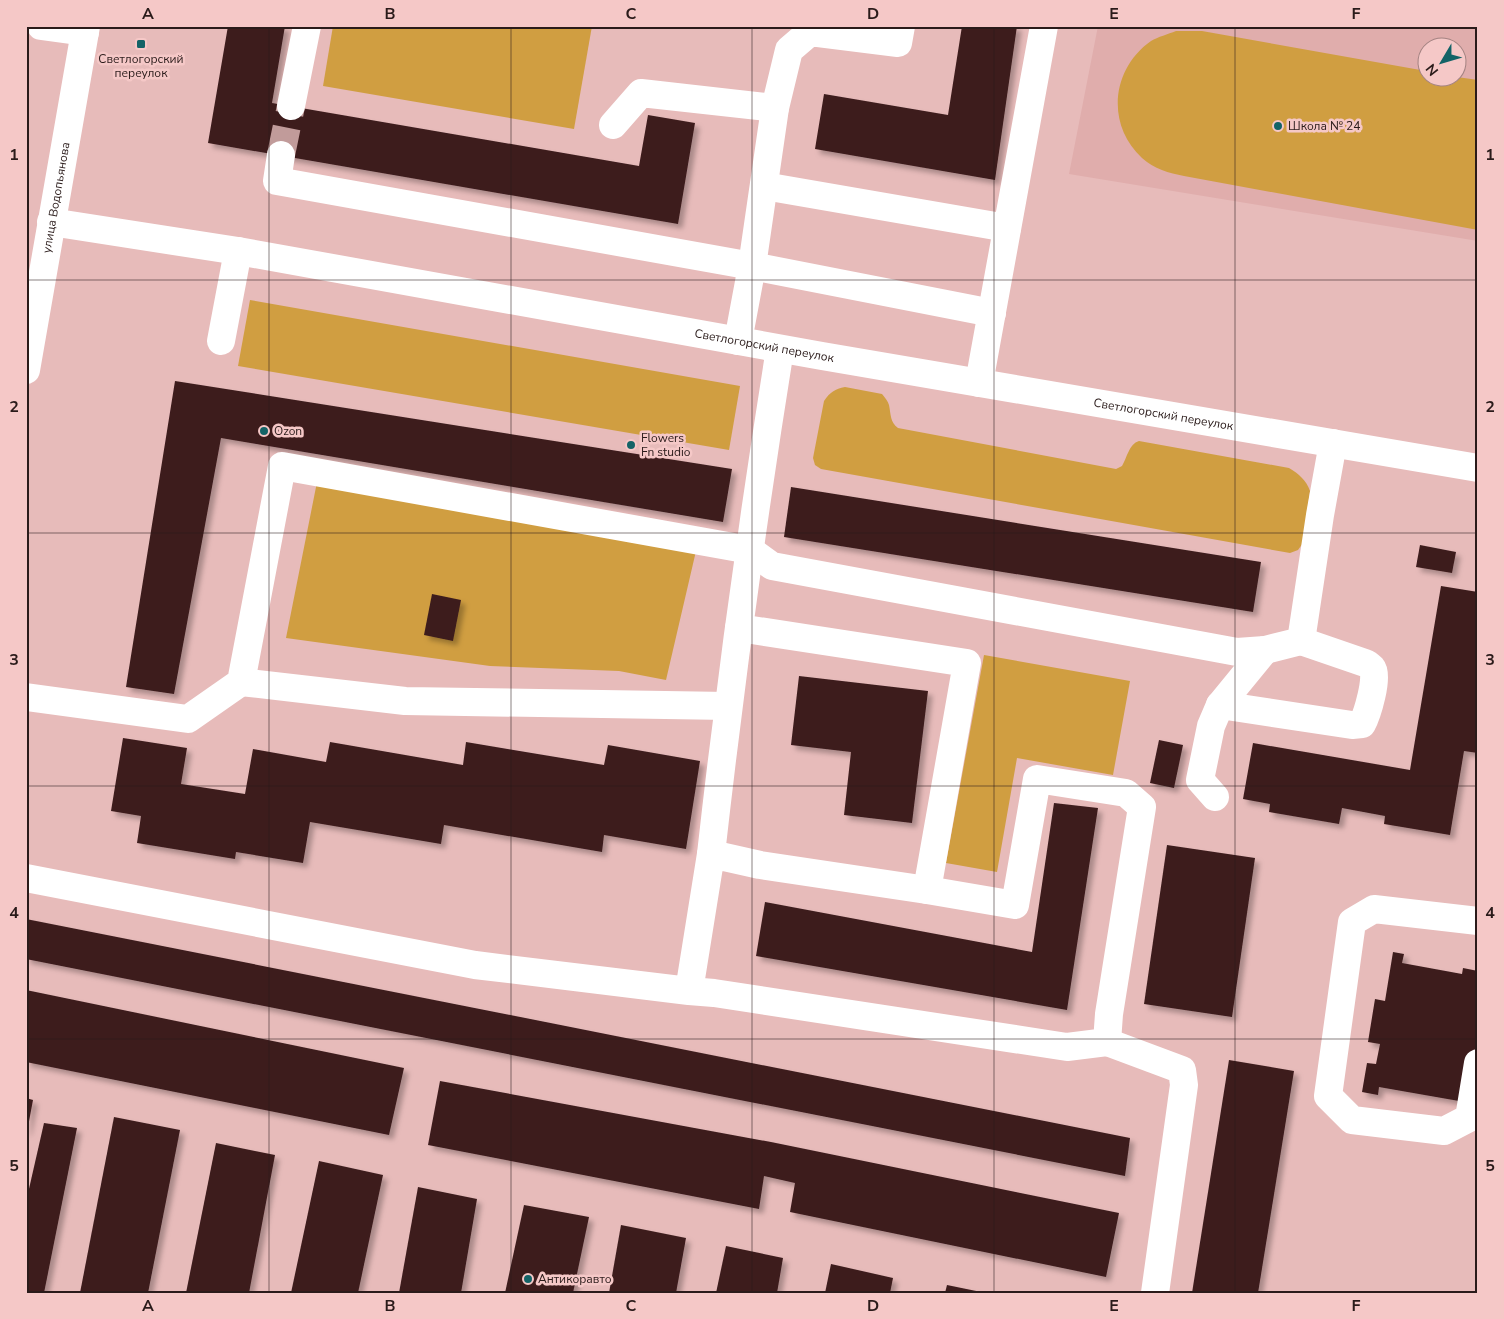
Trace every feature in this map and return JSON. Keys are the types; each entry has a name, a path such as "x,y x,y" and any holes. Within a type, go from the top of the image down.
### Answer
{"street":[{"path":"41,26 85,29"},
{"path":"291,106 307,26"},
{"path":"738,341 752,266 775,108 788,50 810,32 898,43 901,26"},
{"path":"979,383 1044,26"},
{"name":"улица Водопьянова","path":"26,370 33,295 52,222 85,29"},
{"path":"613,126 640,93 775,108"},
{"path":"281,156 277,181 752,266 992,313"},
{"path":"764,186 1007,228"},
{"name":"Светлогорский переулок","path":"52,222 238,251 780,349 1478,468"},
{"path":"221,341 238,251"},
{"path":"689,991 711,854 728,706 757,492 780,349"},
{"path":"1301,641 1333,443"},
{"path":"241,682 282,466 750,550 772,566 1237,652 1265,650 1301,641 1365,663 1373,668 1375,676 1367,716 1362,724 1352,725 1220,705"},
{"path":"739,628 967,663 926,890"},
{"path":"1215,797 1200,780 1211,726 1220,705 1265,650"},
{"path":"26,697 188,719 241,682 405,701 728,706"},
{"path":"711,854 760,865 1015,905 1036,779 1126,793 1142,807 1107,1042"},
{"path":"26,878 475,965 714,993 1067,1047 1107,1042 1182,1070 1184,1085 1155,1293"},
{"path":"1478,921 1374,909 1352,922 1328,1096 1352,1120 1444,1131 1469,1118 1478,1063"}],"shaded area":[{"path":"333,26 592,26 574,129 323,86"},
{"name":"Школа № 24","path":"1098,26 1478,26 1478,241 1069,174"},
{"name":"Школа № 24","path":"1176,31 1202,31 1416,69 1416,88 1466,88 1466,78 1478,80 1478,230 1184,176 1167,172 1152,165 1142,158 1130,145 1118,114 1118,98 1121,82 1128,66 1151,41"},
{"path":"250,300 740,386 729,450 238,366"},
{"path":"845,387 882,394 889,404 892,421 898,428 1116,469 1122,466 1133,445 1139,441 1289,468 1302,478 1310,491 1303,543 1298,550 1290,553 821,469 815,465 813,458 824,401 833,391"},
{"path":"317,482 696,551 666,680 619,671 490,666 286,638"},
{"path":"984,655 1130,681 1113,775 1017,758 997,872 946,863"}],"building":[{"path":"228,26 285,26 272,103 639,166 648,115 695,123 678,224 208,143"},
{"path":"962,26 1017,26 995,180 815,149 824,94 948,115"},
{"path":"175,381 732,469 723,522 221,438 174,694 126,687"},
{"path":"791,487 1261,562 1253,612 784,537"},
{"path":"1420,545 1456,552 1452,573 1416,567"},
{"path":"1441,586 1478,592 1478,753 1464,751 1450,835 1384,824 1385,816 1342,808 1339,824 1269,812 1270,804 1243,799 1253,743 1410,770"},
{"path":"432,594 461,600 453,641 424,635"},
{"path":"799,676 928,691 912,823 844,815 851,752 791,745"},
{"path":"123,738 187,748 181,784 245,794 253,749 326,762 330,742 463,765 466,742 604,765 608,745 700,761 686,849 604,835 602,852 444,825 441,844 310,822 303,863 236,852 235,859 137,843 141,816 111,811"},
{"path":"1159,740 1183,745 1174,788 1150,783"},
{"path":"1054,803 1098,808 1067,1010 756,956 765,902 1032,952"},
{"path":"1167,845 1255,858 1232,1017 1144,1004"},
{"path":"26,919 1130,1138 1125,1176 26,959"},
{"path":"1393,952 1404,954 1402,963 1462,974 1463,968 1478,971 1478,1036 1470,1083 1459,1101 1379,1087 1378,1095 1362,1092 1367,1063 1376,1064 1380,1044 1368,1042 1375,999 1385,1001"},
{"path":"26,990 404,1068 389,1135 26,1062"},
{"path":"1229,1060 1294,1071 1258,1293 1192,1293"},
{"path":"440,1081 771,1142 1119,1213 1106,1277 790,1212 795,1183 764,1176 759,1209 428,1145"},
{"path":"26,1098 33,1100 27,1132 26,1132"},
{"path":"114,1117 180,1130 148,1293 80,1293"},
{"path":"44,1123 77,1128 44,1293 26,1293 26,1202"},
{"path":"216,1143 275,1155 249,1293 186,1293"},
{"path":"319,1161 383,1175 358,1293 291,1293"},
{"path":"418,1187 477,1199 461,1293 399,1293"},
{"path":"524,1205 589,1217 573,1293 505,1293"},
{"path":"621,1225 686,1238 676,1293 609,1293"},
{"path":"726,1246 783,1258 777,1293 716,1293"},
{"path":"831,1264 893,1278 890,1293 825,1293"},
{"path":"947,1285 981,1292 981,1293 945,1293"}],"tunnel":[{"path":"281,155 291,106"}],"place":[{"name":"Светлогорский переулок","path":"141,44"},
{"name":"Школа № 24","path":"1278,126"},
{"name":"Ozon","path":"264,431"},
{"name":"Flowers Fn studio","path":"631,445"},
{"name":"Антикоравто","path":"528,1279"}]}
